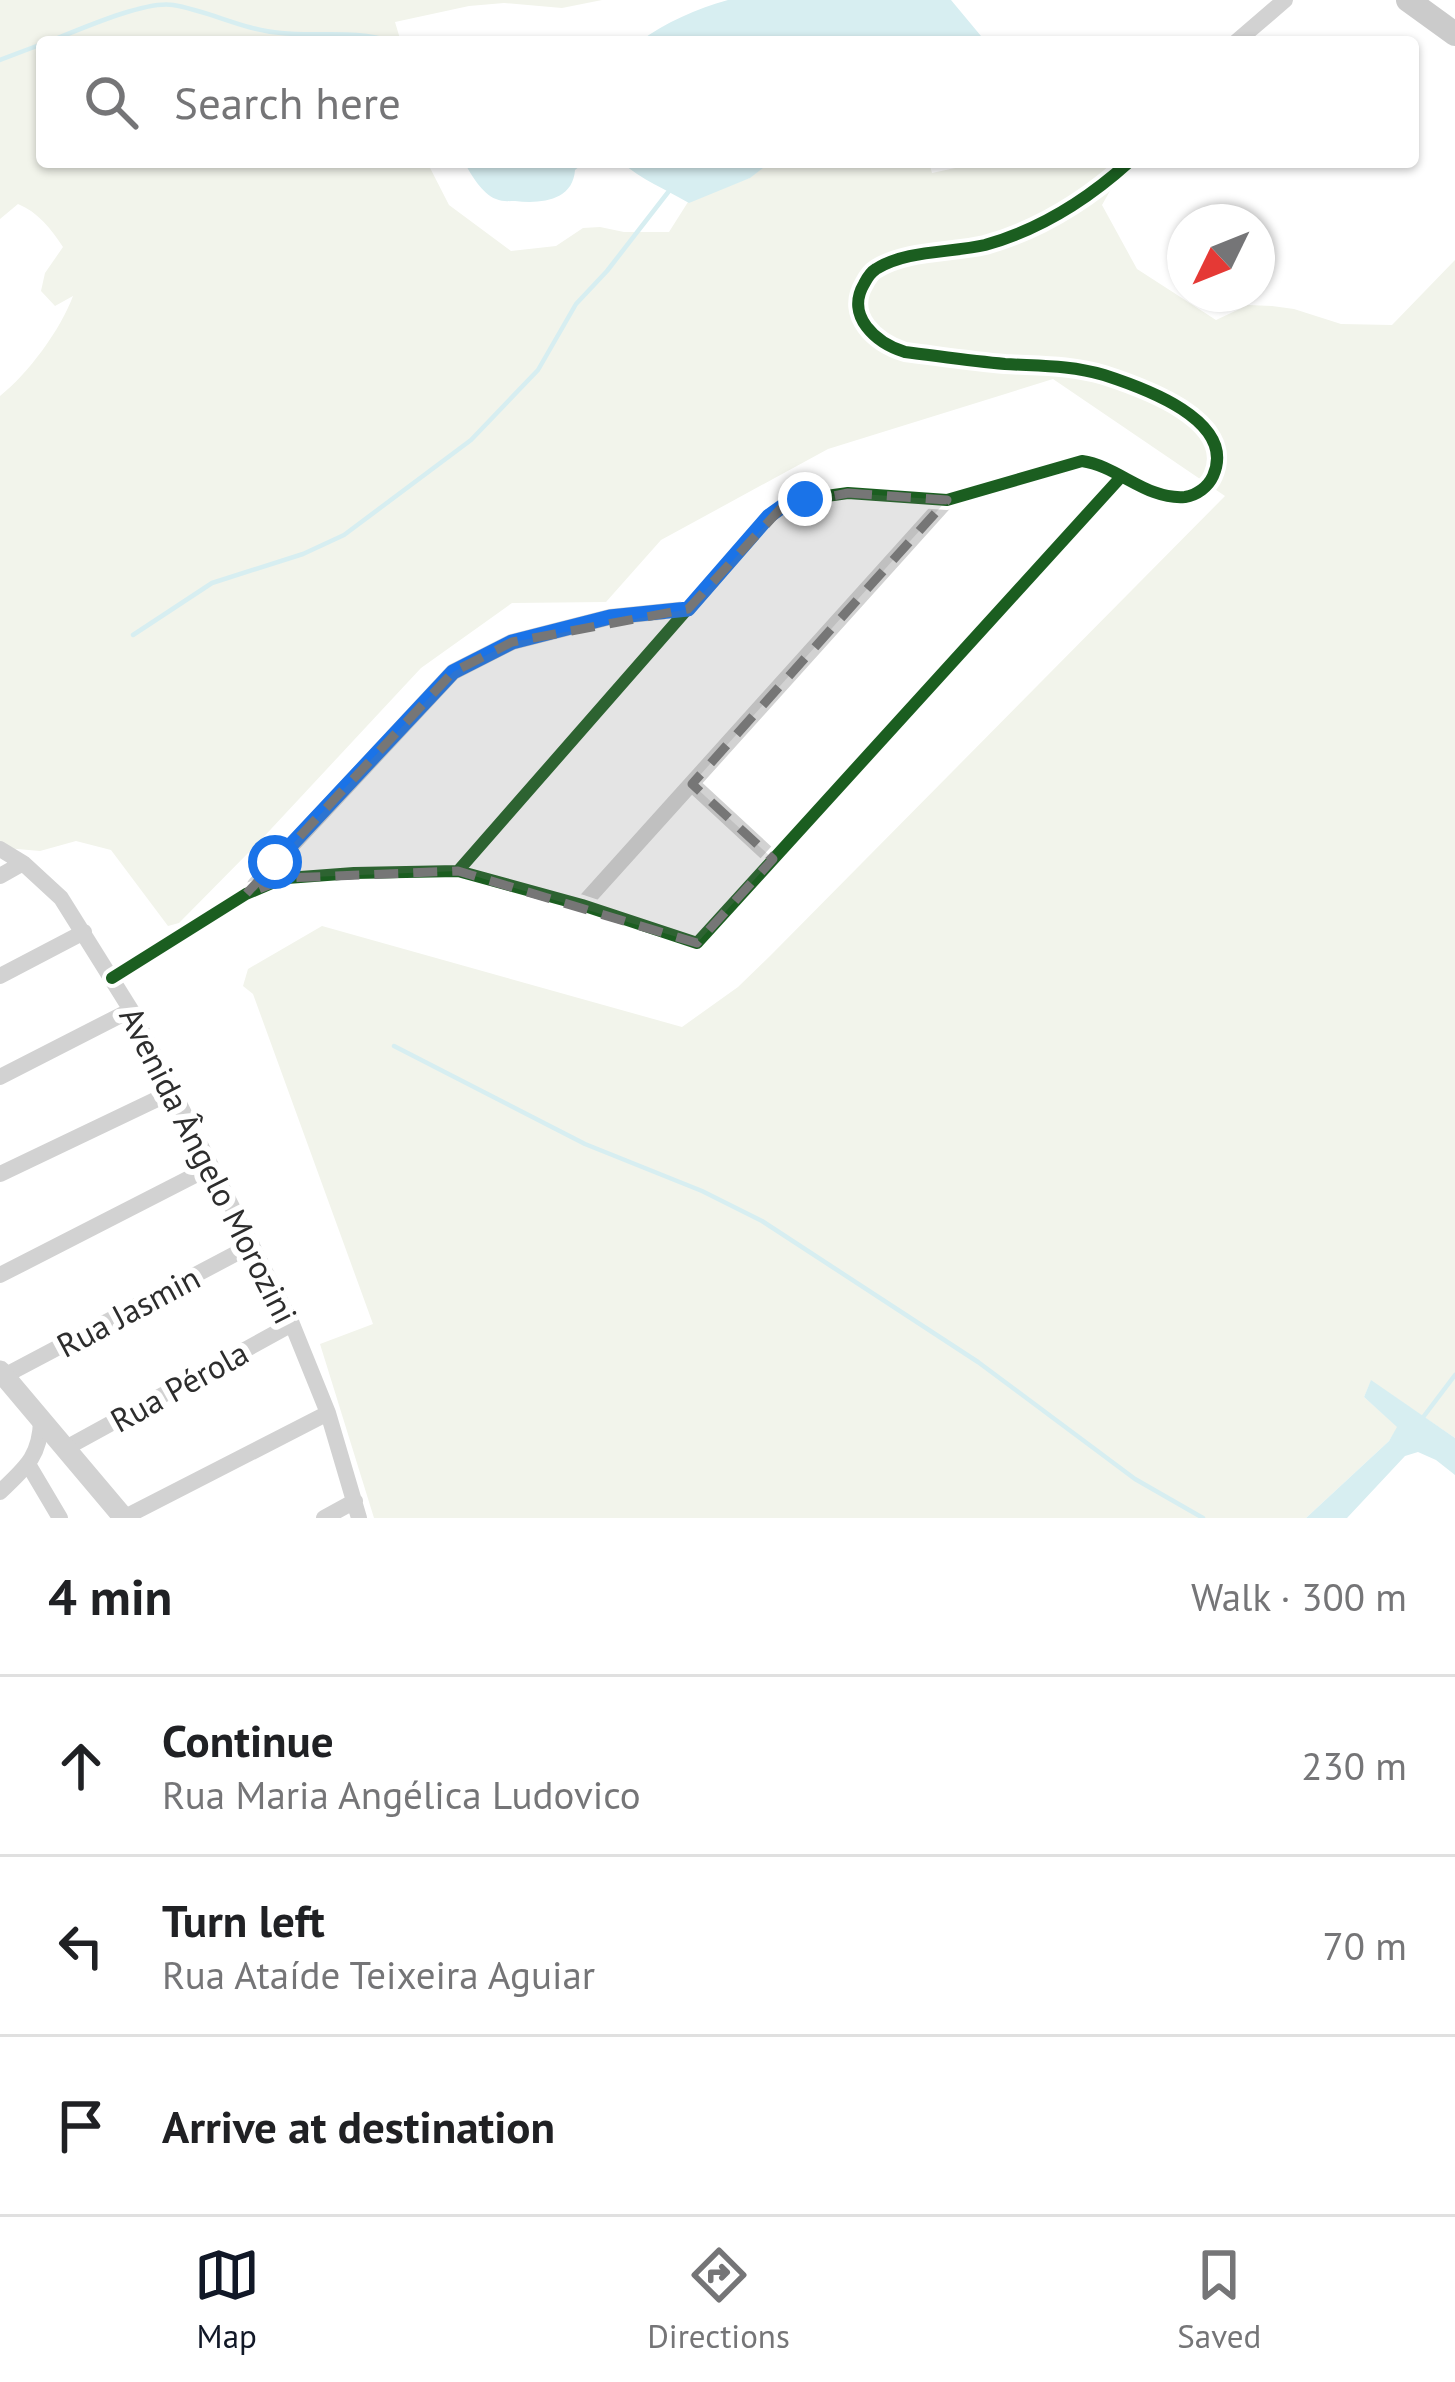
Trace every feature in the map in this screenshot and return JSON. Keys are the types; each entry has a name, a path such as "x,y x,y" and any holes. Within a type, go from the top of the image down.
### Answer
{"main road":[{"path":"1408,0 1455,34"}],"street":[{"path":"1243,36 1285,0"},
{"path":"458,871 769,516 783,506 848,493 947,500 1082,461 1159,494 1183,497 1206,486 1215,472 1216,456 1208,433 1169,400 1105,375 1066,366 904,352 890,348 867,330 860,317 858,296 876,269 1025,231 1084,198 1122,168"},
{"path":"112,978 246,894 287,878 354,873 458,871 693,942 701,940 1120,478"},
{"path":"582,905 947,500"},
{"path":"246,894 453,672 512,642 610,617 688,609"},
{"path":"692,784 773,859"},
{"name":"Avenida Ângelo Morozini","path":"0,849 61,898 131,1010 292,1324 328,1413 357,1509"},
{"path":"0,875 23,863"},
{"path":"0,976 85,932"},
{"path":"0,1077 131,1010"},
{"path":"0,1174 174,1090"},
{"path":"0,1274 211,1168"},
{"name":"Rua Jasmin","path":"2,1374 252,1246"},
{"name":"Rua Pérola","path":"66,1448 292,1324"},
{"path":"2,1374 124,1518 328,1413"},
{"path":"0,1492 28,1464 40,1442 41,1421"},
{"path":"28,1464 60,1518"},
{"path":"324,1518 357,1509"}],"highlighted area":[{"path":"848,493 947,500 692,784 773,859 697,943 458,871 287,878 246,894 453,672 512,642 688,609 783,506"}],"shaded area":[{"path":"0,0 602,0 562,8 504,3 469,6 395,22 399,36 36,36 36,168 430,168 449,205 511,251 556,246 583,228 669,232 688,202 763,168 931,168 932,173 955,168 1114,168 1119,175 1102,205 1137,269 1167,288 1167,312 1204,312 1216,320 1233,312 1275,312 1275,306 1341,324 1392,325 1455,260 1455,1438 1371,1381 1364,1397 1398,1427 1389,1441 1306,1518 374,1518 320,1344 373,1324 253,994 243,986 248,969 322,926 682,1027 738,987 771,955 1225,496 1053,379 828,449 661,540 606,602 512,603 421,668 258,843 179,923 168,926 111,850 76,841 40,851 0,844 0,396 42,350 73,296 55,306 41,291 45,273 63,247 44,222 18,204 0,219"}],"water":[{"path":"728,0 951,0 981,36 648,36"},
{"path":"468,168 578,168 562,194 544,201 501,201 477,183"},
{"path":"629,168 763,168 689,203"},
{"path":"1371,1380 1455,1438 1455,1475 1418,1452 1405,1456 1347,1518 1306,1518 1389,1441 1397,1427 1364,1397"}],"waterway":[{"path":"64,36 161,5 267,31 365,36"},
{"path":"0,60 36,46"},
{"path":"133,635 212,583 303,554 344,535 471,440 538,370 576,304 669,191"},
{"path":"394,1046 585,1144 762,1221 978,1362 1135,1479 1203,1518"},
{"path":"1421,1420 1455,1375"}],"cycle path":[{"path":"458,871 769,516 783,506 848,493 947,500 1082,461 1171,497 1189,496 1205,487 1217,456 1212,438 1182,409 1161,397 1079,369 905,352 874,335 858,307 864,284 876,269 901,258 985,245 1025,231 1080,201 1122,168"},
{"path":"112,978 246,894 287,878 354,873 458,871 697,943 1120,478"}],"route":[{"path":"275,862 453,672 512,642 610,617 688,609 769,516 805,499"}]}
